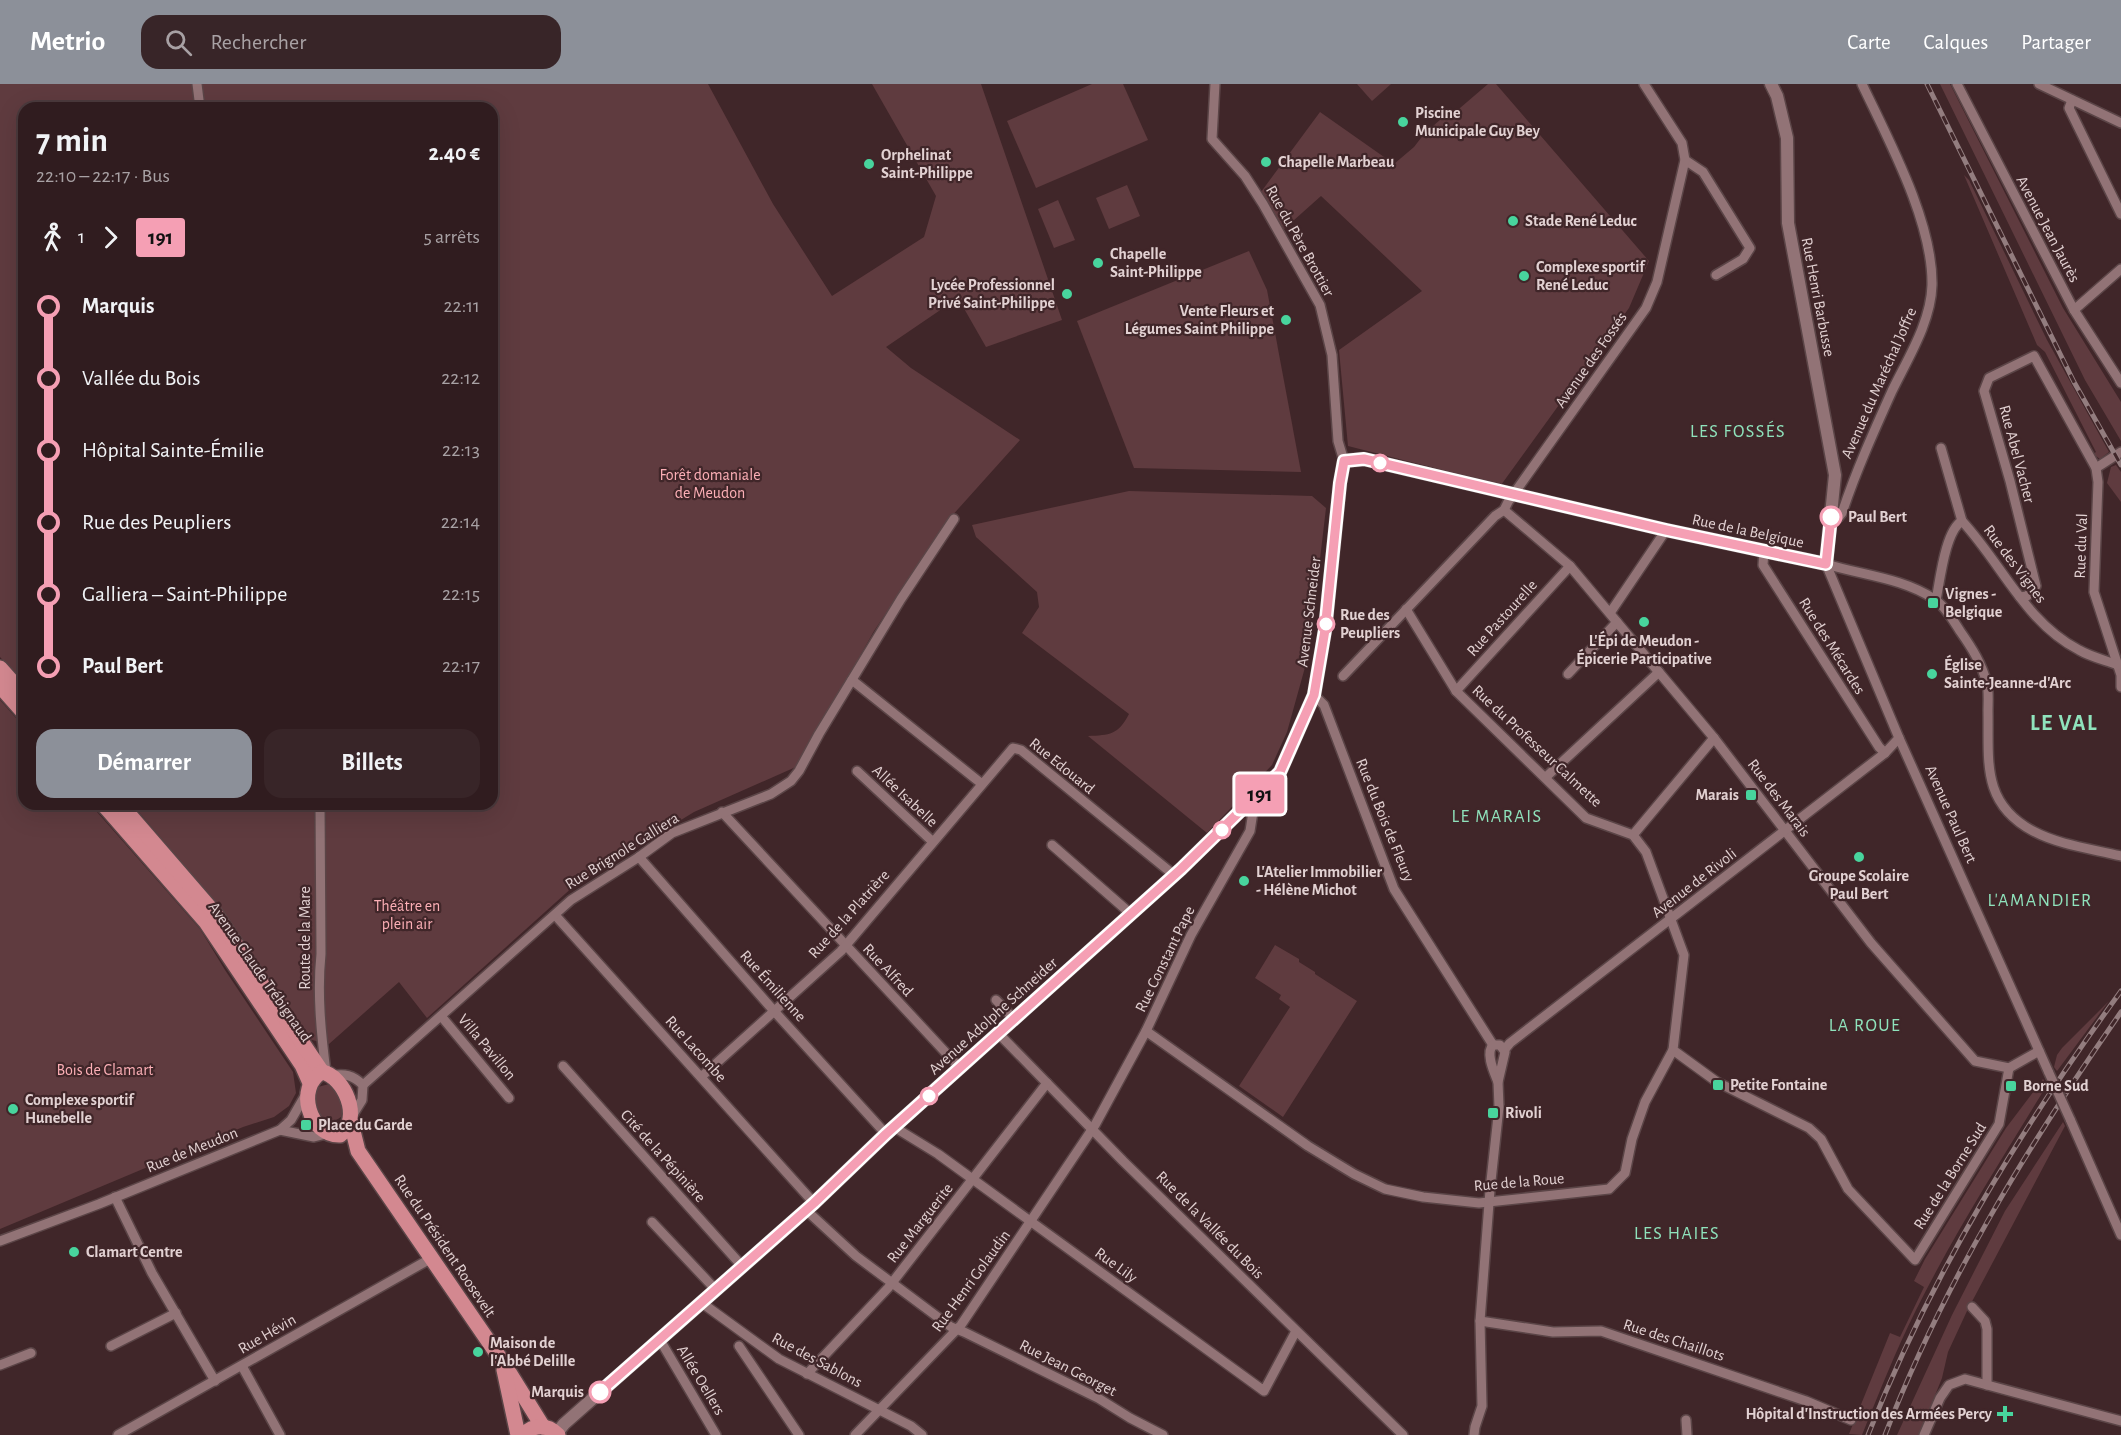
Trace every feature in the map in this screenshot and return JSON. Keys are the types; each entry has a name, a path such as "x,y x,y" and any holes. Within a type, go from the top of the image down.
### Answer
{"main road":[{"path":"0,668 18,688"},
{"path":"0,686 18,706"},
{"name":"Avenue Claude Trébignaud","path":"108,810 206,922 302,1065 309,1088"},
{"name":"Avenue Claude Trébignaud","path":"125,810 216,915 326,1073"},
{"path":"326,1073 345,1093 351,1120 345,1132 332,1134 314,1120 308,1109 309,1088 315,1076 326,1073"},
{"name":"Rue du Président Roosevelt","path":"351,1120 358,1151 430,1258 553,1432"},
{"name":"Rue du Président Roosevelt","path":"332,1134 358,1151"},
{"name":"Rue du Président Roosevelt","path":"502,1361 518,1435"},
{"path":"524,1435 533,1428 553,1432"}],"street":[{"path":"198,84 200,102"},
{"name":"Rue du Père Brottier","path":"1215,84 1212,139 1245,176 1320,305 1332,355 1338,441 1344,461"},
{"path":"1644,84 1682,143 1685,160 1703,172 1750,248 1743,259 1716,275"},
{"name":"Rue Henri Barbusse","path":"1771,84 1777,96 1787,138 1788,223 1835,475 1831,517"},
{"name":"Avenue du Maréchal Joffre","path":"1831,517 1838,518 1842,513 1859,464 1926,317 1932,287 1931,263 1921,223 1900,166 1862,84"},
{"name":"Avenue Jean Jaurès","path":"1957,84 2074,310 2121,383"},
{"path":"2039,84 2059,89 2072,100 2121,123"},
{"path":"2072,100 2069,108 2121,214"},
{"name":"Avenue des Fossés","path":"1514,495 1646,308 1657,282 1685,160"},
{"path":"2074,310 2121,269"},
{"name":"Rue Abel Vacher","path":"2020,597 2027,596 2036,586 2010,481 1984,391 1989,378 2034,356 2096,468"},
{"path":"1941,448 1962,521"},
{"path":"2096,468 2121,452"},
{"name":"Rue de la Belgique","path":"1344,461 1364,459 1666,530 1826,564 1903,584 1936,600 1973,649 1988,686 1989,773 1994,793 2004,807 2033,831 2060,841 2121,856"},
{"name":"Avenue Schneider","path":"1314,695 1325,630 1344,461"},
{"name":"Rue du Val","path":"2096,468 2098,482 2094,592 2120,671 2121,687"},
{"path":"1343,676 1495,516 1504,510 1514,495"},
{"name":"Rue des Marais","path":"1504,510 1570,566 1714,738 1870,943 1976,1061 2009,1068"},
{"name":"Avenue Paul Bert","path":"1831,517 1826,564 1899,738 2121,1234"},
{"name":"Rue Brignole Galliera","path":"363,1085 571,900 639,857 672,832 771,794 791,782 901,599 954,519"},
{"name":"Rue des Vignes","path":"1936,600 1950,539 1962,521 2031,612 2063,640 2120,671"},
{"path":"1610,613 1666,530"},
{"name":"Rue des Mécardes","path":"1764,551 1763,565 1885,753"},
{"name":"Rue Pastourelle","path":"1456,691 1570,566"},
{"name":"Rue du Professeur Calmette","path":"1406,609 1456,691 1586,818 1633,835"},
{"path":"1568,674 1617,622"},
{"path":"1546,777 1659,672"},
{"path":"852,680 982,784"},
{"name":"Avenue Adolphe Schneider","path":"553,1432 810,1207 890,1130 1131,914 1255,799 1280,772 1314,695"},
{"name":"Rue du Bois de Fleury","path":"1314,695 1323,705 1394,889 1493,1045"},
{"path":"1673,1050 1684,955 1646,852 1633,835 1714,738"},
{"name":"Avenue de Rivoli","path":"1504,1054 1510,1043 1786,831 1885,753 1899,738"},
{"name":"Rue Edouard","path":"982,784 1009,751 1017,748 1174,875"},
{"name":"Allée Isabelle","path":"857,771 933,842"},
{"name":"Rue de la Platrière","path":"701,1077 846,945 982,784"},
{"name":"Rue Constant Pape","path":"1092,1130 1146,1031 1177,961 1250,831 1255,799"},
{"name":"Route de la Mare","path":"320,810 321,954 319,974 326,1073"},
{"name":"Rue Alfred","path":"722,812 960,1068"},
{"path":"1052,845 1131,914"},
{"name":"Rue Émilienne","path":"639,857 774,1011 890,1130"},
{"name":"Rue Lacombe","path":"555,915 701,1077 810,1207 856,1256 892,1282"},
{"path":"996,1000 1014,1018"},
{"name":"Villa Pavillon","path":"441,1016 509,1098"},
{"name":"Rue de la Roue","path":"1146,1031 1308,1146 1354,1174 1385,1189 1414,1195 1489,1203 1609,1189 1625,1173 1632,1139 1646,1102 1673,1050"},
{"name":"Rue de la Vallée du Bois","path":"998,1033 1092,1130 1403,1435"},
{"path":"1474,1435 1482,1406 1480,1321 1499,1107 1498,1082 1504,1054 1500,1045 1493,1045 1488,1052 1498,1082"},
{"name":"Rue de la Borne Sud","path":"1673,1050 1717,1082 1815,1133 1821,1139 1848,1190 1915,1260 1999,1125 2009,1068"},
{"path":"2009,1068 2039,1051"},
{"path":"1492,1060 1497,1062 1504,1054"},
{"name":"Cité de la Pépinière","path":"563,1066 742,1266"},
{"path":"326,1073 342,1073 357,1079 363,1085 362,1100 351,1120"},
{"name":"Rue Marguerite","path":"807,1374 892,1282 1047,1083"},
{"name":"Rue de Meudon","path":"4,1240 19,1236 280,1130 291,1120 309,1088"},
{"path":"280,1130 314,1137 332,1134"},
{"name":"Rue Lily","path":"890,1130 938,1154 1264,1390 1296,1331"},
{"name":"Rue Henri Golaudin","path":"855,1435 957,1330 1092,1130"},
{"path":"115,1197 152,1273 215,1381"},
{"path":"652,1222 716,1290"},
{"name":"Rue Hévin","path":"118,1435 430,1258"},
{"name":"Rue Jean Georget","path":"892,1282 936,1317 957,1330 1098,1398 1163,1435"},
{"name":"Rue des Sablons","path":"702,1303 762,1348 807,1374 911,1426 922,1435"},
{"path":"1972,1307 1985,1321 1988,1329 1987,1385"},
{"path":"111,1347 176,1312"},
{"name":"Rue des Chaillots","path":"1480,1321 1553,1332 1601,1331 1806,1401 1851,1420"},
{"name":"Allée Oellers","path":"660,1340 717,1435"},
{"path":"740,1346 799,1435"},
{"path":"0,1365 31,1353"},
{"path":"242,1366 280,1435"},
{"path":"1924,1435 1940,1398 1949,1385 1965,1379 2121,1421"},
{"path":"1686,1420 1687,1435"}],"green space":[{"name":"Forêt domaniale de Meudon","path":"0,84 708,84 773,204 832,296 924,237 936,196 872,84 981,84 1062,320 986,347 958,298 886,347 911,368 1020,440 950,518 874,631 798,766 694,812 575,885 427,1018 399,982 329,1044 308,1039 222,910 137,810 498,810 498,102 18,102 18,677 0,657"},
{"path":"1092,84 1123,84 1148,140 1036,188 1007,121"},
{"path":"1357,84 1391,84 1372,101"},
{"name":"Complexe sportif René Leduc","path":"1488,84 1496,84 1649,261 1629,308 1501,485 1348,446 1339,350 1422,291 1321,196 1284,229 1261,192 1320,112 1394,164 1441,119 1453,114"},
{"path":"1940,84 1950,84 2063,308 2121,402 2121,441 2085,380"},
{"path":"1964,175 1969,180 2047,340 2109,452 2100,459 2093,454 2096,452 2045,352 2037,345"},
{"path":"1127,185 1140,216 1109,229 1096,198"},
{"path":"1058,200 1075,240 1054,248 1038,209"},
{"path":"1249,251 1267,290 1301,472 1134,468 1077,321"},
{"path":"2116,465 2121,472 2121,502 2107,483 2111,467"},
{"path":"1129,491 1312,496 1326,508 1309,653 1287,732 1272,765 1207,833 1088,736 1102,735 1117,730 1129,714 1022,633 1039,607 1037,592 976,537 972,525"},
{"name":"Bois de Clamart","path":"0,700 18,720 18,810 95,810 200,929 293,1072 296,1093 289,1106 274,1117 243,1127 0,1229"},
{"path":"1275,945 1299,959 1299,962 1315,974 1357,1001 1283,1117 1239,1086 1290,1007 1279,999 1281,995 1255,978"},
{"path":"2109,1001 2057,1071 2054,1067 2057,1055 2062,1048"},
{"path":"2043,1079 2047,1085 1963,1224 1916,1310 1862,1435 1849,1434 1890,1333 1900,1337 1924,1287 1914,1281 1925,1259 2006,1128"},
{"path":"329,1084 339,1095 343,1108 341,1117 334,1121 323,1118 316,1107 315,1100 318,1087"},
{"path":"2063,1122 2065,1126 1967,1311 1948,1352 1942,1378 1919,1435 1897,1435 1952,1315 2005,1211"}],"railway":[{"path":"1927,84 2074,382 2121,465"},
{"path":"1868,1435 1920,1318 1980,1205 2013,1150 2121,991"},
{"path":"1885,1435 1933,1324 1990,1216 2053,1113 2121,1012"}],"bus line":[{"name":"191","path":"600,1392 814,1203 886,1134 1181,869 1280,772 1314,695 1325,630 1344,461 1364,459 1666,530 1826,564 1831,517"}],"place":[{"name":"Piscine Municipale Guy Bey","path":"1403,122"},
{"name":"Chapelle Marbeau","path":"1266,162"},
{"name":"Orphelinat Saint-Philippe","path":"869,164"},
{"name":"Stade René Leduc","path":"1513,221"},
{"name":"Chapelle Saint-Philippe","path":"1098,263"},
{"name":"Complexe sportif René Leduc","path":"1524,276"},
{"name":"Lycée Professionnel Privé Saint-Philippe","path":"1067,294"},
{"name":"Vente Fleurs et Légumes Saint Philippe","path":"1286,320"},
{"name":"Paul Bert","path":"1831,517"},
{"name":"Vignes - Belgique","path":"1933,603"},
{"name":"L'Épi de Meudon - Épicerie Participative","path":"1644,622"},
{"name":"Rue des Peupliers","path":"1326,624"},
{"name":"Église Sainte-Jeanne-d'Arc","path":"1932,674"},
{"name":"Marais","path":"1751,795"},
{"name":"Groupe Scolaire Paul Bert","path":"1859,857"},
{"name":"L'Atelier Immobilier - Hélène Michot","path":"1244,881"},
{"name":"Petite Fontaine","path":"1718,1085"},
{"name":"Borne Sud","path":"2011,1086"},
{"name":"Complexe sportif Hunebelle","path":"13,1109"},
{"name":"Rivoli","path":"1493,1113"},
{"name":"Place du Garde","path":"306,1125"},
{"name":"Clamart Centre","path":"74,1252"},
{"name":"Maison de l'Abbé Delille","path":"478,1352"},
{"name":"Marquis","path":"600,1392"},
{"name":"Hôpital d'Instruction des Armées Percy","path":"2005,1414"}],"district":[{"name":"LES FOSSÉS","path":"1738,432"},
{"name":"LE VAL","path":"2064,723"},
{"name":"LE MARAIS","path":"1497,817"},
{"name":"L'AMANDIER","path":"2040,901"},
{"name":"LA ROUE","path":"1865,1026"},
{"name":"LES HAIES","path":"1677,1234"}],"park label":[{"name":"Théâtre en plein air","path":"407,915"}]}
